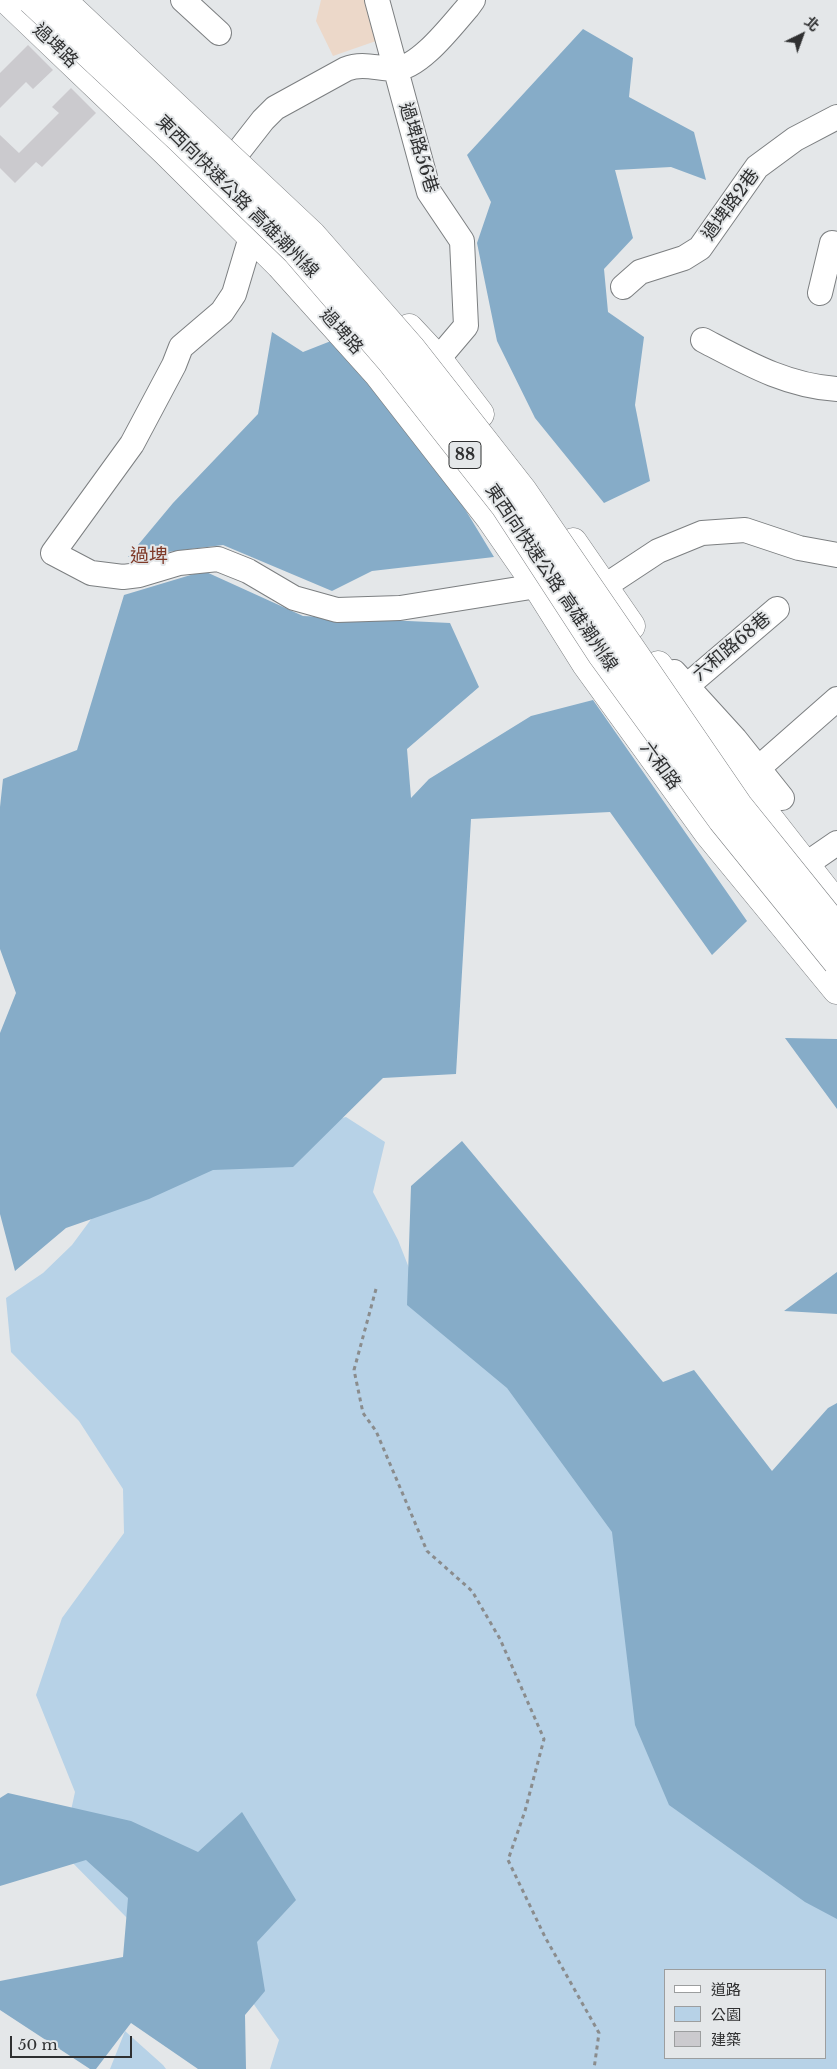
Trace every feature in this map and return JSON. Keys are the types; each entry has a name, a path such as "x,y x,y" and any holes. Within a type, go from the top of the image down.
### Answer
{"main road":[{"name":"過埤路","path":"7,0 280,265 378,374 490,518 537,586"},
{"name":"東西向快速公路 高雄潮州線","path":"31,0 179,138 296,251 391,361 505,506 602,655 722,820 837,962"},
{"name":"東西向快速公路 高雄潮州線","path":"62,0 312,236 411,348 523,491 738,805 837,928"},
{"path":"81,0 318,230 438,359 532,483 605,586 651,656 750,775 805,865 837,905"},
{"name":"六和路","path":"537,586 586,664 708,832 837,990"}],"street":[{"path":"183,0 218,33"},
{"name":"過埤路56巷","path":"377,0 429,192 462,241 466,326 438,359"},
{"path":"238,152 275,108 346,69 366,65 395,69 413,64 468,8 473,0"},
{"name":"過埤路2巷","path":"623,288 640,272 684,258 700,248 757,167 795,139 837,117"},
{"path":"251,237 234,294 222,312 181,347 174,365 132,444 53,553 90,573 123,577 139,575 179,563 218,559 248,571 294,598 337,610 400,608 537,586 605,586 658,551 702,533 744,530 798,548 837,555"},
{"path":"820,292 832,244 837,244"},
{"path":"703,340 766,372 789,381 819,388 837,388"},
{"name":"六和路68巷","path":"688,685 777,610"},
{"path":"651,656 667,665 688,685 750,775 782,798"},
{"path":"750,775 837,699"},
{"path":"805,865 837,842"}],"path":[{"path":"376,1290 354,1370 363,1414 376,1432 427,1551 472,1591 500,1639 544,1738 526,1810 508,1860 544,1937 599,2033 594,2069"}],"shaded area":[{"path":"321,0 366,0 376,41 333,56 316,21"},
{"path":"583,29 633,58 629,97 694,132 706,180 671,167 615,170 633,238 604,269 608,312 644,337 635,405 650,481 604,503 535,418 497,341 477,243 491,202 467,155"},
{"path":"272,332 303,352 336,339 440,468 494,557 372,571 332,591 223,545 128,557 173,503 258,414"},
{"path":"204,571 303,616 450,623 479,687 407,749 411,798 429,779 531,716 593,700 747,921 712,955 610,812 471,819 456,1074 383,1078 293,1167 213,1170 149,1199 66,1228 15,1271 0,1214 0,1033 16,993 0,949 0,807 3,779 77,750 124,595"},
{"path":"785,1038 837,1039 837,1109"},
{"path":"462,1141 663,1382 694,1370 772,1471 828,1408 837,1403 837,1919 805,1902 669,1805 635,1725 612,1532 507,1388 407,1305 411,1186"},
{"path":"837,1272 837,1314 784,1311"},
{"path":"8,1793 131,1821 198,1852 242,1812 296,1900 257,1942 265,1991 245,2015 246,2069 198,2069 131,2023 96,2069 90,2069 0,2010 0,1981 123,1957 128,1898 86,1860 0,1886 0,1798"}],"green space":[{"path":"346,1117 385,1142 373,1192 398,1240 420,1296 496,1340 837,1872 837,2069 270,2069 279,2040 224,1962 128,1919 62,1852 75,1792 36,1695 62,1618 124,1533 123,1489 79,1421 11,1352 6,1298 43,1273 72,1245 120,1180 273,1134"},
{"path":"125,2031 163,2065 166,2069 110,2069"}],"building":[{"path":"28,45 53,70 33,89 26,82 0,108 0,73"},
{"path":"71,88 96,113 42,167 36,162 15,183 0,168 0,135 19,153 59,113 52,107"}],"district":[{"name":"過埤","path":"149,557"}]}
